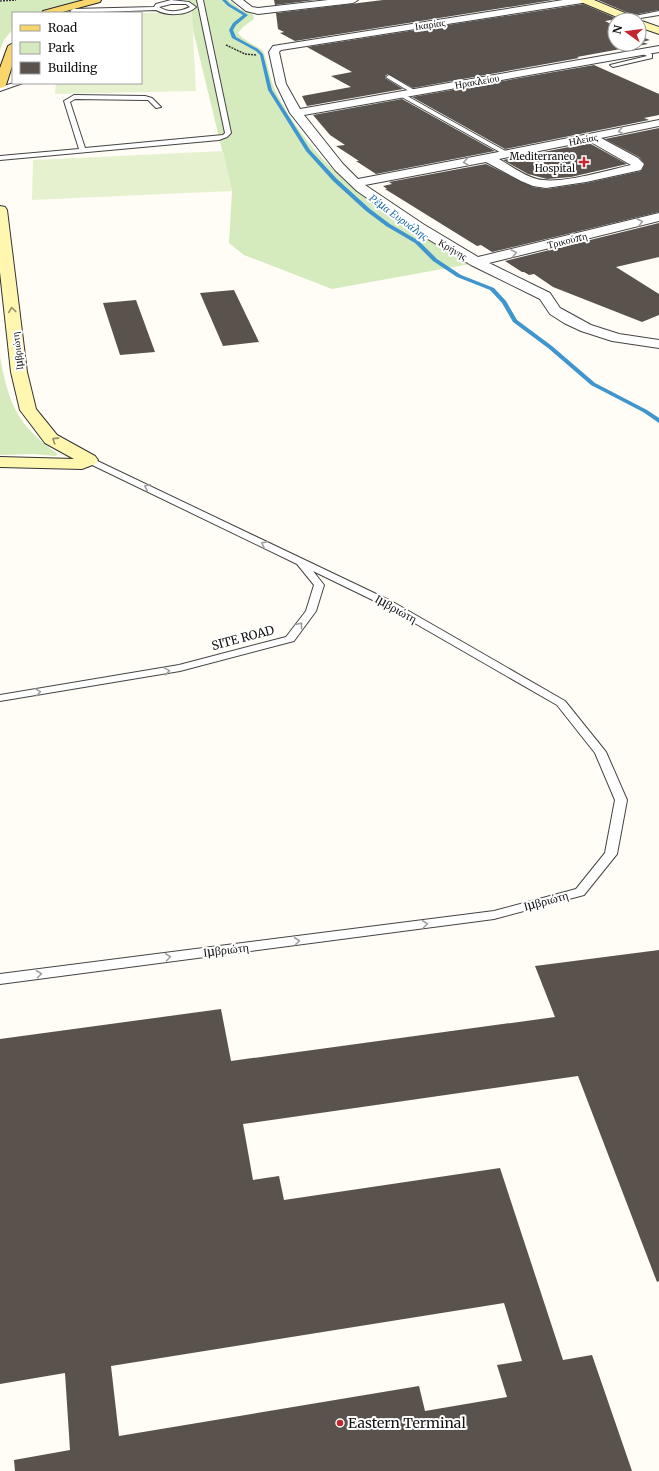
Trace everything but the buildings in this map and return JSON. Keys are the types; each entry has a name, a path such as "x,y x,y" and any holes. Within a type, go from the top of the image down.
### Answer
{"main road":[{"path":"55,12 72,10 96,0"},
{"path":"0,84 12,49"}],"street":[{"path":"237,0 249,9 258,11 353,0"},
{"path":"584,0 613,12"},
{"name":"Ικαρίας","path":"276,51 584,0"},
{"path":"647,26 659,31"},
{"name":"Ηρακλείου","path":"647,51 659,49"},
{"name":"Κρήνης","path":"276,51 281,84 296,113 339,167 355,183 418,227 476,262 545,296 555,311 586,328 617,338 659,344"},
{"name":"Ηρακλείου","path":"296,113 642,52"},
{"name":"Ηλείας","path":"355,183 488,158 659,123"},
{"path":"488,158 527,179 536,183 546,184 637,167 638,164 634,161 590,137"},
{"name":"Ιμβριώτη","path":"0,210 19,372 28,410 51,439 89,460"},
{"name":"Τρικούπη","path":"476,262 659,217"},
{"path":"0,462 82,464 89,460"}],"lane":[{"path":"0,158 219,138 225,136 228,133 200,0"},
{"path":"72,10 157,8 162,11 178,12 191,9 193,7 186,3 171,2 158,5 157,8"},
{"path":"647,15 659,13"},
{"path":"613,65 650,57 650,55 642,52"},
{"path":"388,77 414,92"},
{"path":"0,89 17,84"},
{"path":"400,94 506,154"},
{"path":"83,150 67,101 69,99 74,97 149,98 158,107"},
{"name":"SITE ROAD","path":"0,698 180,668 290,639 311,611 319,585 300,560 89,460"},
{"name":"Ιμβριώτη","path":"0,979 494,915 580,892 611,854 621,800 600,752 561,704 389,604 300,560"}],"path":[{"path":"0,1 16,0"},
{"path":"207,36 245,54 276,51"}],"green space":[{"path":"81,0 39,12 12,12 12,30 4,40 0,50 0,1"},
{"path":"188,0 229,0 240,9 253,14 254,19 243,27 238,33 244,39 263,51 276,92 297,127 310,144 338,174 386,213 470,264 332,289 244,255 229,243 232,191 192,26 192,12"},
{"path":"192,12 196,91 55,94 56,84 142,84 142,13"},
{"path":"223,151 232,191 32,200 33,160"},
{"path":"0,357 7,388 17,413 33,433 58,454 55,456 34,454 0,455"}],"waterway":[{"name":"Ρέμα Ευρυάλης","path":"224,0 229,5 246,15 234,24 231,30 234,38 257,50 262,55 270,90 308,151 335,180 368,210 388,225 417,242 435,260 459,276 492,289 504,302 515,321 550,347 593,384 645,411 659,421"}],"place":[{"name":"Mediterraneo Hospital","path":"584,162"},
{"name":"Eastern Terminal","path":"340,1423"}]}
